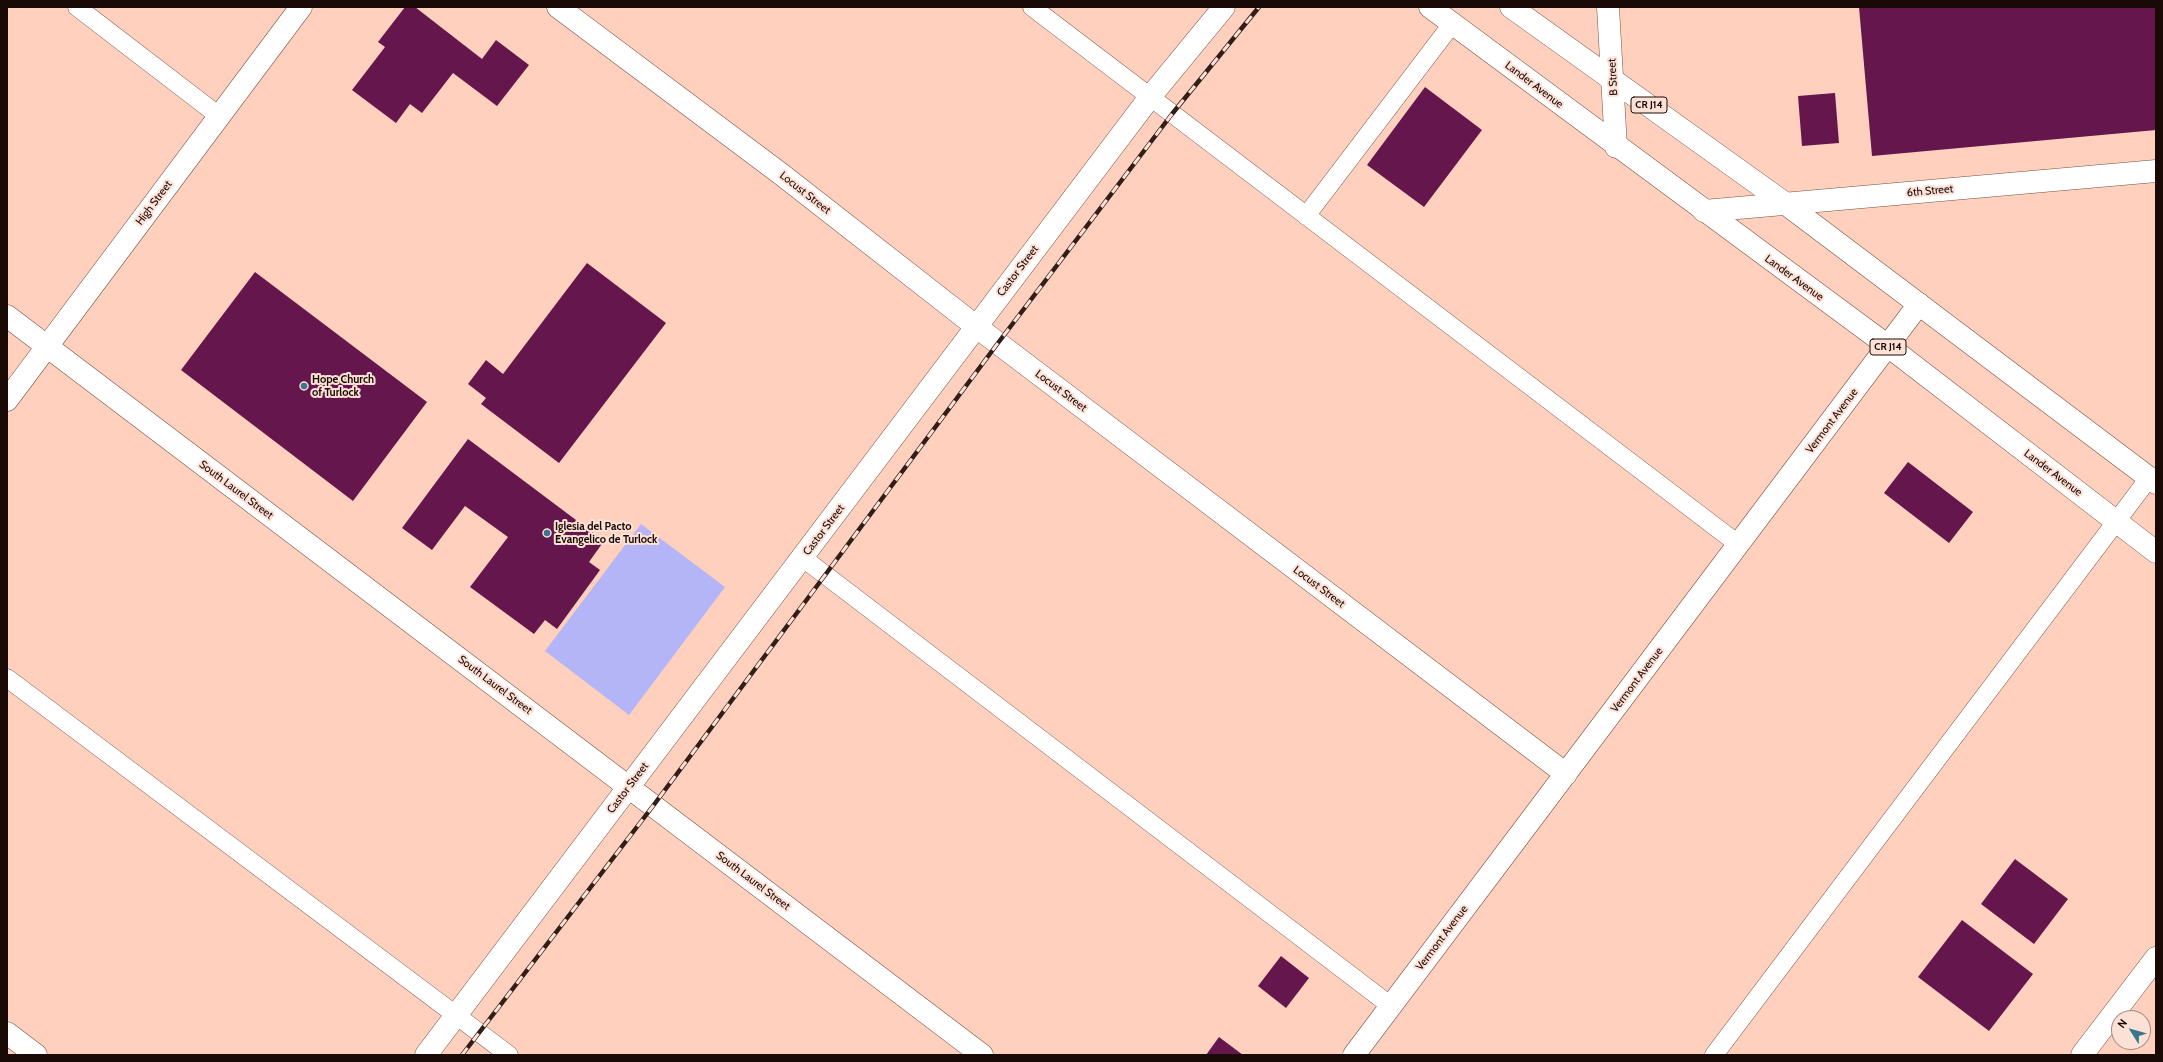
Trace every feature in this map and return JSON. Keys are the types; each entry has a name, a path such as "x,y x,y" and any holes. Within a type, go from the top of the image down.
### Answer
{"street":[{"name":"High Street","path":"7,400 301,7"},
{"name":"Locust Street","path":"558,7 781,174 976,326 1566,774"},
{"name":"Castor Street","path":"426,1055 1150,97 1224,7"},
{"name":"Lander Avenue","path":"1430,7 1616,147 1888,346 2156,552"},
{"name":"CR J14","path":"1511,7 1786,204 2153,480"},
{"name":"B Street","path":"1608,7 1616,147"},
{"name":"6th Street","path":"1704,211 2156,171"},
{"name":"Vermont Avenue","path":"1354,1055 1919,304"},
{"name":"South Laurel Street","path":"7,316 982,1055"},
{"path":"2082,1055 2156,958"},
{"path":"7,1033 36,1055"}],"lane":[{"path":"77,7 219,116"},
{"path":"1032,7 1738,544"},
{"path":"1306,216 1452,24"},
{"path":"1714,1055 2116,522 2153,480"},
{"path":"803,558 1391,1006"},
{"path":"7,678 509,1055"}],"shaded area":[{"path":"641,524 725,587 629,715 545,651"}],"building":[{"path":"405,7 415,7 482,59 496,40 529,65 497,106 453,73 422,113 410,104 396,123 352,90 385,47 378,42"},
{"path":"1859,7 2156,7 2156,130 1872,156"},
{"path":"1425,87 1482,130 1424,207 1367,165"},
{"path":"1835,93 1839,143 1802,146 1798,96"},
{"path":"587,263 666,323 559,463 481,404 486,398 468,384 486,360 503,374"},
{"name":"Hope Church of Turlock","path":"255,272 427,402 353,501 181,370"},
{"name":"Iglesia del Pacto Evangelico de Turlock","path":"468,439 604,541 589,562 600,570 557,629 545,620 534,634 470,587 508,537 465,506 432,550 402,528"},
{"path":"1908,462 1973,512 1949,543 1884,493"},
{"path":"2015,859 2068,899 2034,944 1981,904"},
{"path":"1962,920 2033,974 1989,1031 1918,977"},
{"path":"1281,956 1309,978 1286,1008 1258,986"},
{"path":"1219,1037 1243,1055 1206,1055"}],"railway":[{"path":"462,1055 653,806 998,343 1172,114 1259,7"}],"place":[{"name":"Hope Church of Turlock","path":"304,386"},
{"name":"Iglesia del Pacto Evangelico de Turlock","path":"547,533"}]}
